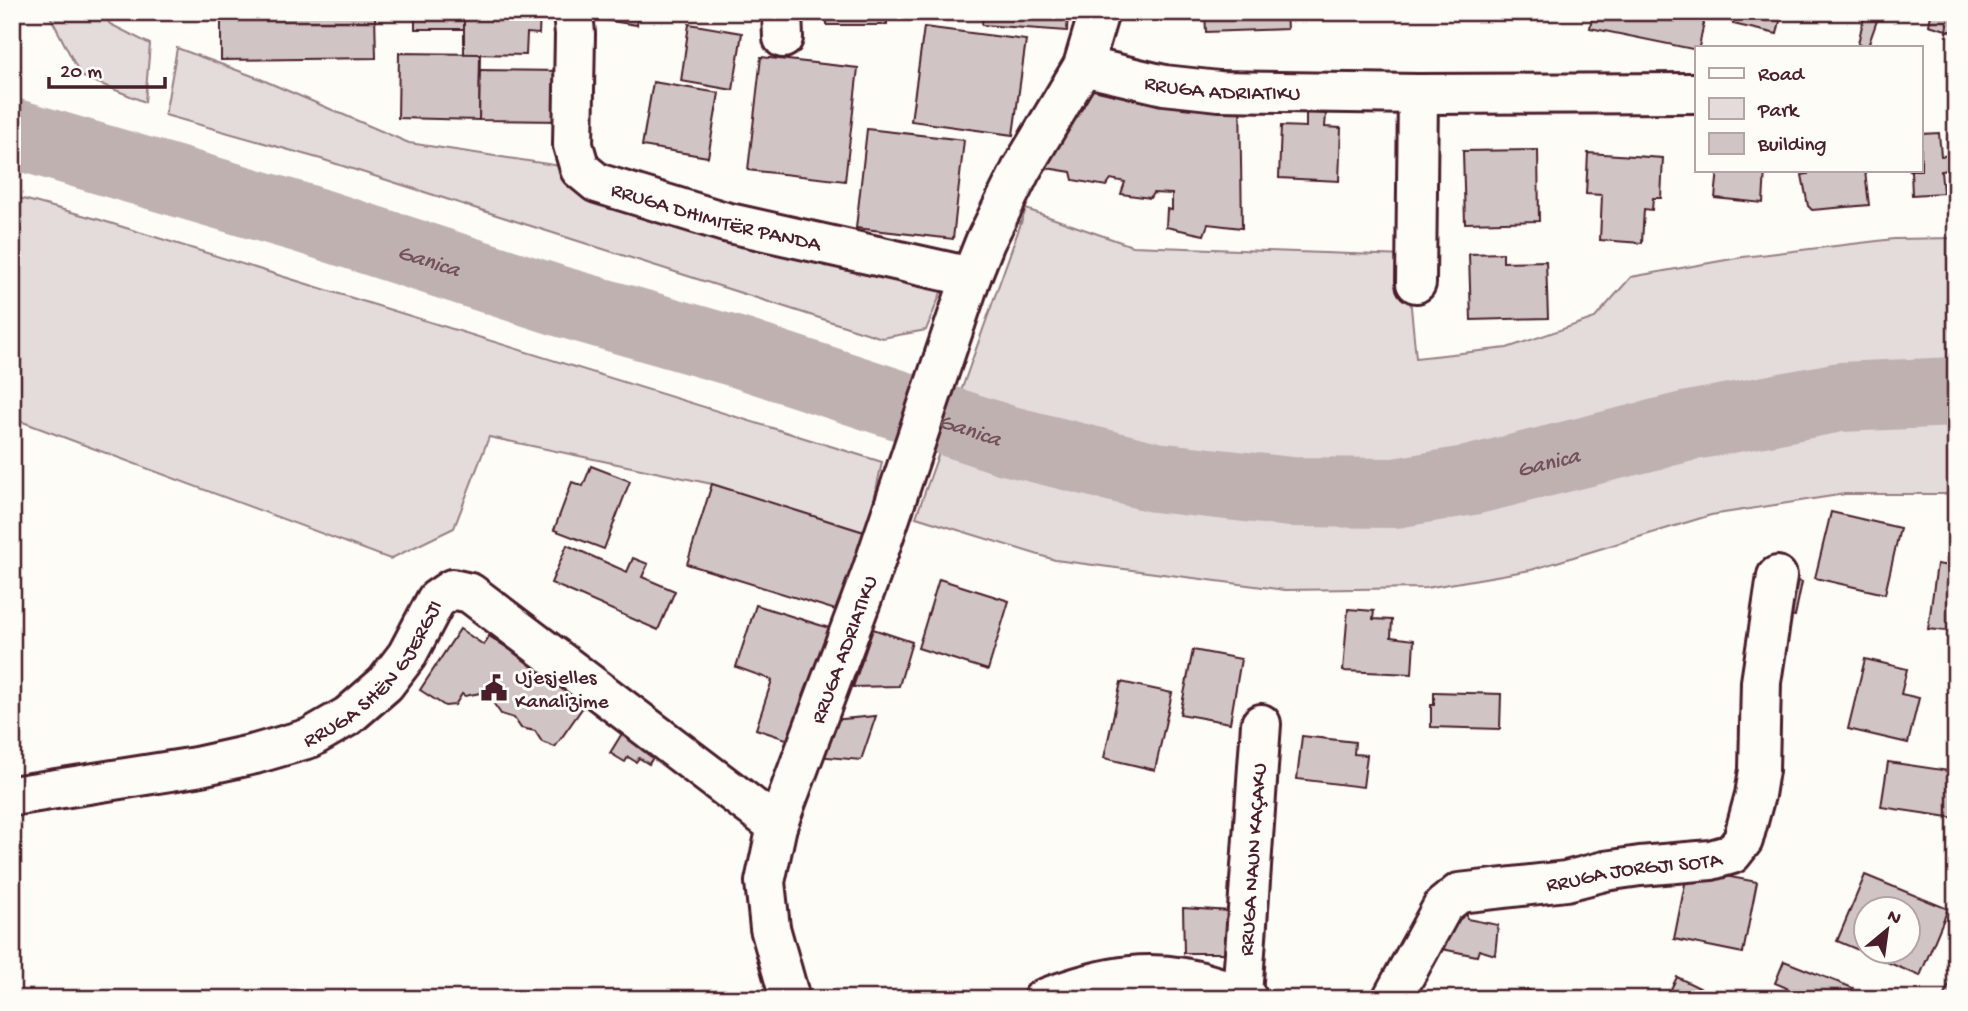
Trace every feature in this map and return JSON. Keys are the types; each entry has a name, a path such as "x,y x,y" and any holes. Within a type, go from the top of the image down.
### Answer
{"street":[{"name":"RRUGA DHIMITËR PANDA","path":"573,12 573,145 580,169 597,183 967,290"},
{"path":"967,290 985,242 1021,170 1083,66 1100,12"},
{"name":"RRUGA ADRIATIKU","path":"1083,66 1164,85 1219,91 1418,94 1695,93"},
{"path":"1416,284 1418,94"},
{"name":"RRUGA ADRIATIKU","path":"790,999 770,928 765,882 777,826 871,574 967,290"},
{"name":"RRUGA JORGJI SOTA","path":"1392,999 1443,906 1459,893 1566,881 1640,866 1711,860 1732,853 1743,840 1755,795 1759,770 1761,682 1777,576"},
{"name":"RRUGA SHËN GJERGJI","path":"12,796 196,767 310,738 348,716 386,684 407,655 436,600 452,589 470,593 777,826"},
{"name":"RRUGA NAUN KAÇAKU","path":"1043,999 1077,986 1118,976 1160,974 1200,981 1245,997 1261,724"}],"green space":[{"path":"48,12 102,12 110,24 150,44 145,102 81,76"},
{"path":"177,48 258,78 409,143 580,169 942,290 926,330 882,338 321,159 165,115"},
{"path":"12,196 97,219 882,462 867,533 712,484 489,437 454,528 390,559 12,418"},
{"path":"1026,209 1132,246 1406,256 1416,358 1507,348 1595,318 1631,277 1743,257 1894,239 1956,238 1956,494 1845,494 1711,515 1531,570 1426,588 1285,590 1055,560 916,517"}],"building":[{"path":"221,12 375,12 376,58 221,60"},
{"path":"415,12 464,12 464,29 415,29"},
{"path":"464,12 540,12 539,34 527,33 526,55 464,54"},
{"path":"592,12 639,12 637,25 591,18"},
{"path":"827,12 887,12 887,25 827,25"},
{"path":"983,12 1068,12 1067,31 982,25"},
{"path":"1205,12 1286,12 1287,29 1206,32"},
{"path":"1593,12 1706,12 1699,46 1695,46 1695,50 1590,28"},
{"path":"1736,12 1782,12 1777,34 1733,24"},
{"path":"1849,12 1880,12 1868,46 1858,44 1864,16"},
{"path":"1920,12 1956,12 1956,33 1929,25 1931,15"},
{"path":"689,24 742,33 733,90 681,81"},
{"path":"924,27 1026,40 1013,135 911,121"},
{"path":"399,53 480,54 479,120 398,118"},
{"path":"761,57 858,68 845,181 748,170"},
{"path":"480,70 562,71 561,121 479,120"},
{"path":"653,82 719,93 708,157 642,146"},
{"path":"1098,83 1240,96 1242,228 1208,224 1204,235 1166,227 1167,209 1172,210 1172,194 1153,193 1150,198 1121,194 1125,182 1111,179 1106,186 1073,180 1071,172 1034,166"},
{"path":"1306,113 1326,114 1325,127 1341,128 1339,181 1279,178 1281,126 1306,127"},
{"path":"867,129 964,140 953,239 856,228"},
{"path":"1939,133 1941,156 1955,155 1956,169 1941,171 1943,193 1912,195 1911,172 1923,172 1923,134"},
{"path":"1538,150 1539,221 1465,223 1463,151"},
{"path":"1588,153 1663,158 1661,198 1653,198 1652,210 1644,209 1642,243 1600,240 1602,195 1586,194"},
{"path":"1718,172 1765,172 1763,203 1715,198"},
{"path":"1865,172 1869,205 1812,210 1808,206 1802,175"},
{"path":"1503,253 1503,262 1546,261 1548,318 1471,320 1469,254"},
{"path":"591,466 630,481 604,549 554,530 572,482 583,486"},
{"path":"712,484 867,533 842,612 687,564"},
{"path":"1831,512 1900,528 1885,594 1815,578"},
{"path":"567,545 627,572 633,558 648,564 642,577 675,591 658,630 551,583"},
{"path":"1937,564 1956,567 1956,632 1928,629"},
{"path":"1782,578 1802,582 1795,616 1772,611"},
{"path":"939,579 1009,601 988,670 918,648"},
{"path":"756,605 829,628 792,741 756,729 772,680 736,667"},
{"path":"1348,609 1374,611 1373,619 1392,620 1391,637 1414,640 1412,674 1343,671"},
{"name":"Ujesjelles Kanalizime","path":"460,629 484,645 489,636 588,700 555,747 542,742 535,731 521,728 514,718 501,714 494,704 497,698 482,689 480,693 465,696 462,694 455,705 445,706 420,690"},
{"path":"873,629 912,642 899,686 853,687"},
{"path":"1193,650 1241,659 1230,723 1180,714"},
{"path":"1865,659 1907,669 1901,694 1919,698 1908,743 1848,729"},
{"path":"1121,682 1172,693 1155,770 1104,758"},
{"path":"1434,692 1501,694 1500,729 1431,727"},
{"path":"876,716 861,760 815,756 832,720"},
{"path":"629,722 662,742 649,764 639,758 636,762 628,757 625,762 610,753"},
{"path":"1302,736 1355,742 1354,754 1367,755 1363,787 1297,779"},
{"path":"1888,762 1956,772 1956,818 1881,807"},
{"path":"1688,869 1757,882 1743,953 1674,939"},
{"path":"1865,875 1914,895 1857,895"},
{"path":"1923,899 1948,909 1920,976 1894,965 1923,965"},
{"path":"1853,903 1853,948 1837,941"},
{"path":"1183,908 1231,911 1224,953 1184,953"},
{"path":"1452,911 1467,911 1467,919 1498,925 1495,955 1479,950 1477,956 1432,947"},
{"path":"1784,961 1853,988 1849,999 1782,999 1787,988 1775,983"},
{"path":"1956,971 1956,999 1942,999"},
{"path":"1677,977 1716,996 1715,999 1666,999"},
{"path":"1527,989 1540,999 1519,999"}],"waterway":[{"name":"Ganica","path":"12,133 305,219 559,301 737,352 1006,440 1155,477 1291,492 1395,493 1472,480 1689,426 1840,397 1956,392"}],"place":[{"name":"Ujesjelles Kanalizime","path":"494,688"}]}
